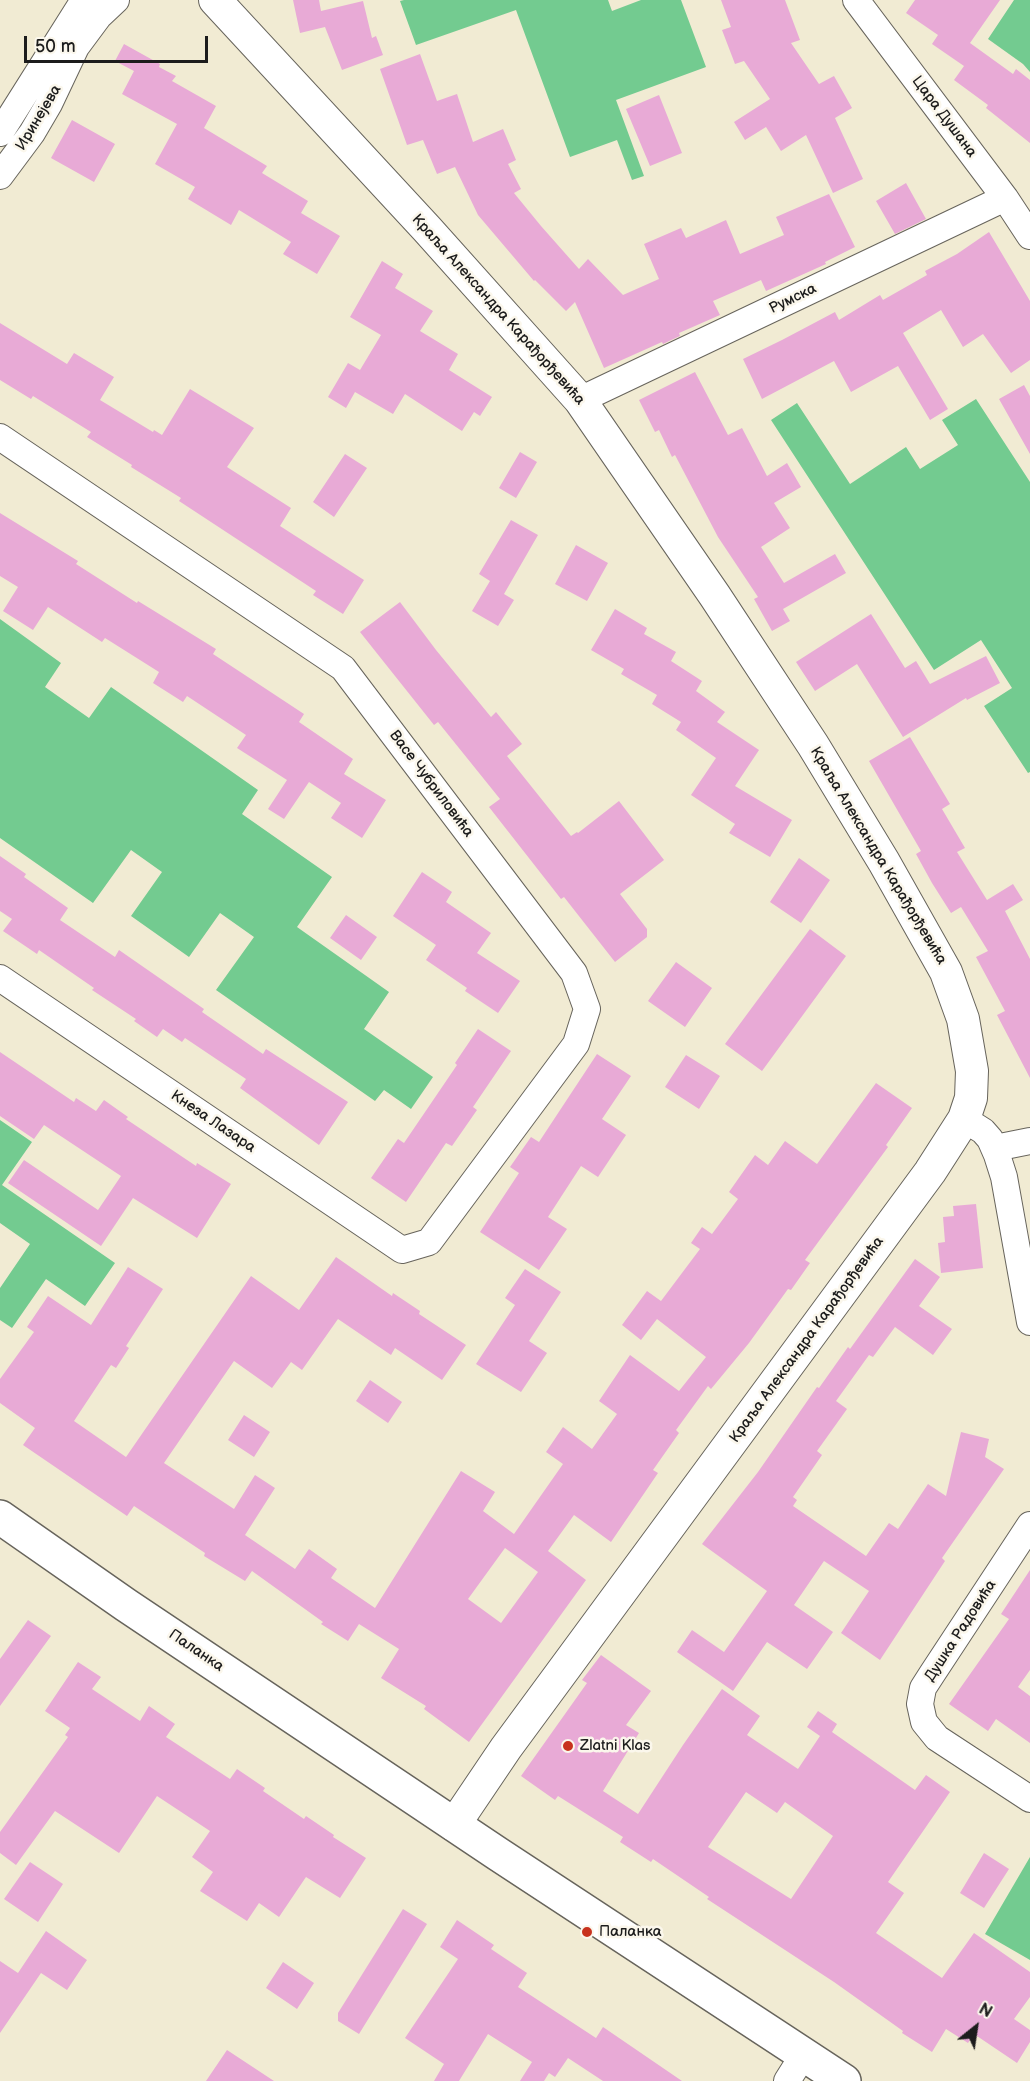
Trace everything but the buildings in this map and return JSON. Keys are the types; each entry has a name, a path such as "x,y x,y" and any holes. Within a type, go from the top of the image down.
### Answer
{"main road":[{"name":"Паланка","path":"0,1517 126,1605 454,1825 796,2068 844,2081"}],"street":[{"name":"Иринејева","path":"0,133 84,0"},
{"name":"Иринејева","path":"0,176 32,133 49,104 76,47 99,16 116,0"},
{"name":"Краља Александра Карађорђевића","path":"215,0 427,229 580,400 813,745 884,862 946,972 963,1019 972,1071 971,1098 964,1119 930,1172 502,1754 454,1825"},
{"name":"Цара Душана","path":"856,0 1005,198 1030,236"},
{"name":"Румска","path":"580,400 1005,198"},
{"name":"Васе Чубриловића","path":"0,437 342,668 574,973 587,1010 576,1044 429,1242"},
{"name":"Кнеза Лазара","path":"0,978 402,1250 429,1242"},
{"path":"964,1119 983,1131 995,1148 1004,1177 1030,1322"},
{"path":"995,1148 1030,1141"},
{"name":"Душка Радовића","path":"1030,1525 923,1688 920,1704 924,1722 937,1738 1030,1799"}],"green space":[{"path":"608,0 612,11 641,0 681,0 706,67 616,100 644,176 632,180 617,140 570,157 516,10 416,45 400,1"},
{"path":"1014,0 1030,0 1030,72 1023,64 988,39"},
{"path":"976,399 1030,482 1030,772 1028,773 984,706 1012,688 981,640 934,670 771,420 797,403 850,484 906,447 920,469 958,445 942,420"},
{"path":"0,619 61,663 45,687 89,718 111,687 258,790 242,814 332,877 297,927 389,992 364,1029 433,1077 411,1109 384,1090 375,1101 216,990 254,937 220,913 189,957 131,916 162,872 131,850 93,903 0,838"},
{"path":"0,1120 32,1142 2,1185 115,1263 85,1306 46,1279 12,1328 0,1320 0,1288 30,1244 0,1223"},
{"path":"1030,1857 1030,1960 985,1934"}],"place":[{"name":"Zlatni Klas","path":"568,1746"},
{"name":"Паланка","path":"587,1932"}]}
